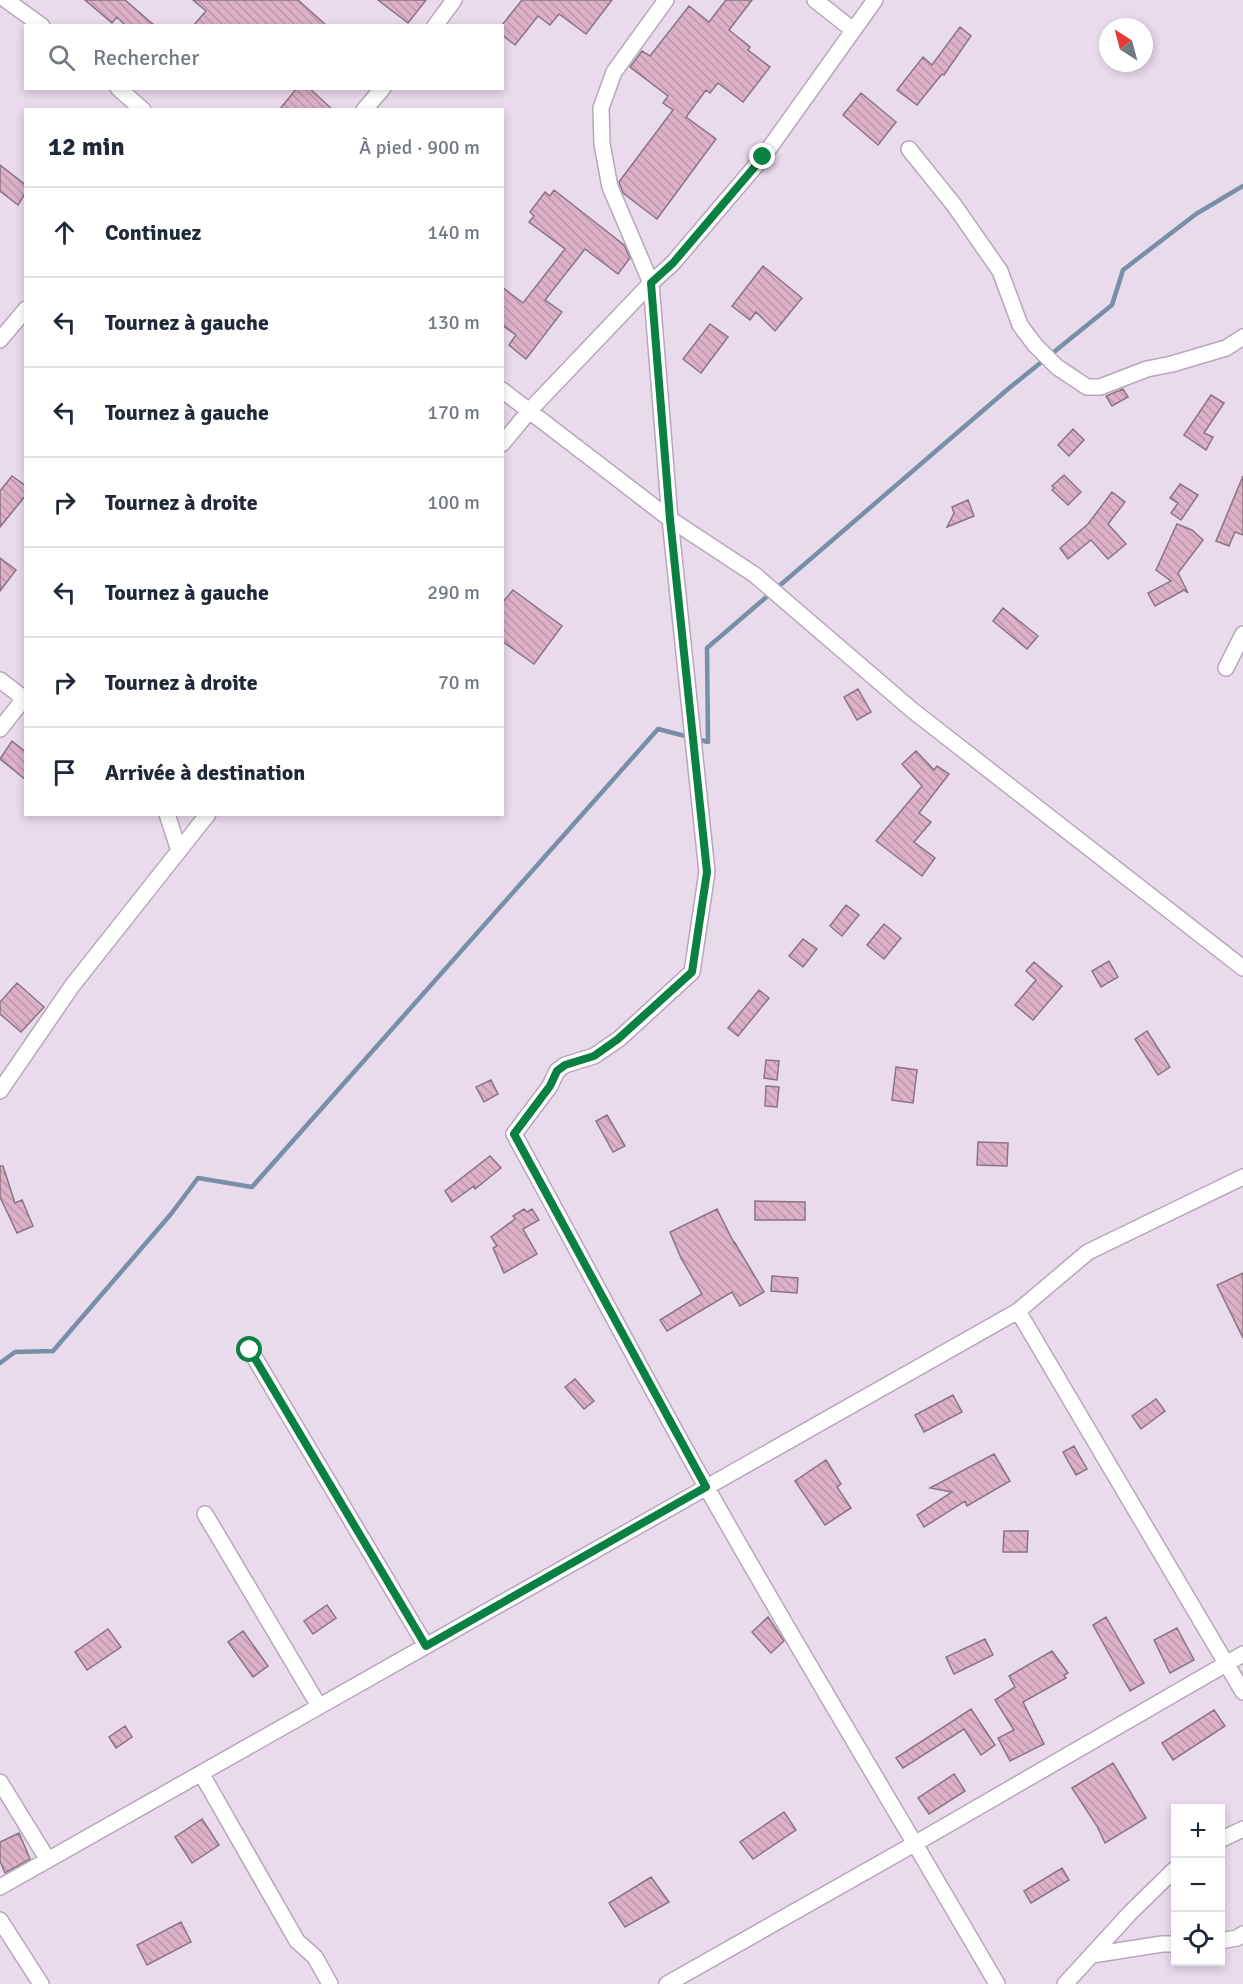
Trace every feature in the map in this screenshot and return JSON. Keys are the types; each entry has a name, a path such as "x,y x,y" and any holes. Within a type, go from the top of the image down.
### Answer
{"street":[{"path":"6,0 39,24"},
{"path":"436,24 454,0"},
{"path":"666,0 615,72 601,108 602,144 610,187 651,283 670,519 707,872 692,972 618,1039 594,1056 565,1065 557,1071 550,1086 514,1134 706,1487 997,1984"},
{"path":"815,0 854,30"},
{"path":"504,442 530,410 651,283 673,263 763,157 876,0"},
{"path":"120,90 141,108"},
{"path":"366,108 381,90"},
{"path":"909,149 954,205 1000,271 1020,325 1035,345 1057,367 1088,387 1100,387 1147,369 1226,348 1243,337"},
{"path":"0,340 24,311"},
{"path":"504,391 670,519 755,575 912,710 1243,968"},
{"path":"1226,668 1243,634"},
{"path":"0,680 24,697"},
{"path":"0,729 24,699"},
{"path":"168,816 179,851"},
{"path":"0,1091 72,986 206,816"},
{"path":"0,1887 1018,1311 1088,1251 1243,1177"},
{"path":"1018,1311 1243,1692"},
{"path":"250,1350 426,1646"},
{"path":"206,1514 319,1706"},
{"path":"667,1984 1243,1654"},
{"path":"201,1773 297,1941 315,1957 330,1984"},
{"path":"0,1782 48,1860"},
{"path":"1225,1838 1243,1829"},
{"path":"1065,1984 1130,1913 1171,1873"},
{"path":"0,1920 41,1984"},
{"path":"1225,1940 1237,1938 1243,1934"},
{"path":"1092,1955 1171,1944"}],"building":[{"path":"85,0 125,0 153,24 124,24 117,17 112,23"},
{"path":"193,0 298,0 325,24 195,24 206,11"},
{"path":"378,0 426,0 408,23"},
{"path":"522,0 612,0 586,34 559,14 550,25 538,16 515,45 504,37 503,24"},
{"path":"726,0 752,0 729,30 750,47 748,50 770,67 743,102 718,83 710,93 706,90 686,117 716,139 657,219 623,193 619,182 673,110 663,103 668,96 630,67 642,51 650,56 689,6 709,22"},
{"path":"960,27 971,36 944,75 942,74 917,105 897,90 923,57 932,65"},
{"path":"295,90 311,90 331,108 281,108"},
{"path":"861,93 896,122 878,145 843,115"},
{"path":"0,165 24,183 24,195 18,205 0,191"},
{"path":"554,190 624,245 630,258 618,274 585,249 545,300 562,312 526,359 509,345 516,335 504,326 504,289 523,303 565,249 529,222 534,216 530,212 545,192 550,196"},
{"path":"763,266 802,298 775,331 756,312 750,320 732,306"},
{"path":"710,324 728,337 701,373 683,359"},
{"path":"1123,389 1128,397 1112,406 1106,396"},
{"path":"1211,395 1224,403 1204,433 1213,437 1206,450 1184,435"},
{"path":"1073,429 1084,440 1069,456 1058,445"},
{"path":"1064,475 1081,492 1068,505 1052,490 1054,488 1052,486"},
{"path":"12,476 24,485 24,497 0,527 0,491"},
{"path":"1243,476 1243,535 1235,532 1229,546 1216,541"},
{"path":"1180,484 1198,495 1181,520 1171,513 1178,503 1170,498"},
{"path":"1112,492 1125,502 1108,524 1126,544 1108,559 1091,540 1068,559 1060,548 1088,524"},
{"path":"968,500 974,516 947,527 954,513 952,507"},
{"path":"1177,524 1192,530 1203,540 1178,573 1188,593 1184,590 1155,606 1148,593 1171,581 1156,570"},
{"path":"0,558 16,570 0,591"},
{"path":"513,590 562,626 534,664 504,642 504,601"},
{"path":"1003,608 1038,636 1027,649 993,621"},
{"path":"858,689 871,712 857,720 844,697"},
{"path":"12,741 24,750 24,778 0,759"},
{"path":"916,751 934,770 937,766 949,774 919,813 931,822 914,842 935,858 922,876 876,841 922,786 902,764"},
{"path":"846,905 859,915 842,936 830,926"},
{"path":"884,924 901,938 884,959 867,945"},
{"path":"803,939 817,949 803,967 789,956"},
{"path":"1109,961 1118,977 1101,987 1092,971"},
{"path":"1034,962 1062,986 1033,1020 1015,1005 1036,980 1026,971"},
{"path":"17,983 44,1007 21,1032 0,1014 0,1002"},
{"path":"759,990 769,998 738,1036 728,1028"},
{"path":"1147,1031 1170,1067 1158,1075 1135,1039"},
{"path":"766,1060 779,1061 777,1080 764,1078"},
{"path":"896,1067 917,1070 913,1103 892,1100"},
{"path":"491,1080 498,1094 484,1102 476,1087"},
{"path":"766,1086 779,1087 777,1107 765,1106"},
{"path":"607,1115 625,1146 613,1152 596,1121"},
{"path":"978,1142 1008,1143 1007,1166 977,1165"},
{"path":"490,1156 501,1168 475,1189 474,1186 452,1202 445,1191"},
{"path":"0,1166 3,1166 15,1203 22,1200 33,1226 17,1233 0,1197"},
{"path":"755,1201 805,1202 805,1220 755,1220"},
{"path":"524,1209 527,1212 532,1209 539,1220 523,1229 537,1254 504,1273 493,1248 497,1246 491,1237 515,1219 513,1216"},
{"path":"717,1209 735,1245 735,1243 764,1292 740,1306 732,1292 667,1331 660,1320 702,1294 681,1258 670,1232"},
{"path":"1243,1273 1243,1338 1217,1285"},
{"path":"772,1276 798,1278 797,1293 771,1291"},
{"path":"575,1379 594,1401 584,1409 565,1387"},
{"path":"953,1395 962,1412 924,1432 915,1415"},
{"path":"1156,1399 1165,1411 1141,1429 1132,1416"},
{"path":"1074,1446 1087,1469 1076,1475 1063,1452"},
{"path":"994,1454 1010,1481 967,1506 965,1501 924,1527 917,1515 952,1492 930,1488"},
{"path":"826,1460 841,1484 837,1487 851,1508 825,1525 795,1481"},
{"path":"1004,1531 1028,1531 1027,1552 1003,1552"},
{"path":"327,1605 336,1618 313,1634 304,1621"},
{"path":"768,1617 784,1641 771,1653 752,1632"},
{"path":"1106,1617 1144,1683 1130,1691 1093,1625"},
{"path":"1177,1628 1194,1660 1170,1673 1154,1640"},
{"path":"108,1629 121,1647 87,1670 75,1652"},
{"path":"243,1631 268,1666 253,1677 228,1642"},
{"path":"985,1639 993,1655 954,1674 946,1657"},
{"path":"1052,1651 1068,1673 1064,1675 1066,1678 1023,1702 1044,1744 1010,1761 998,1738 1014,1730 995,1700 1015,1687 1009,1676"},
{"path":"971,1709 995,1745 981,1755 964,1729 903,1768 896,1758"},
{"path":"1214,1710 1225,1726 1173,1760 1162,1743"},
{"path":"125,1726 132,1737 116,1748 109,1737"},
{"path":"1113,1763 1146,1818 1105,1843 1097,1826 1072,1788"},
{"path":"954,1774 965,1791 929,1814 918,1798"},
{"path":"784,1812 796,1830 753,1859 740,1842"},
{"path":"202,1819 219,1845 192,1863 175,1837"},
{"path":"19,1833 30,1859 5,1873 0,1861 0,1842"},
{"path":"1062,1868 1069,1880 1031,1903 1024,1891"},
{"path":"651,1877 669,1902 625,1927 609,1903"},
{"path":"181,1922 191,1942 147,1965 137,1945"}],"waterway":[{"path":"697,739 708,742 707,648 1008,389 1112,305 1123,270 1196,214 1243,186"},
{"path":"0,1363 15,1352 53,1351 171,1214 198,1178 252,1187 658,729 689,737"}],"route":[{"path":"250,1350 426,1646 706,1487 514,1134 550,1086 557,1071 565,1065 594,1056 618,1039 692,972 707,872 670,519 651,283 673,263 763,157"}]}
